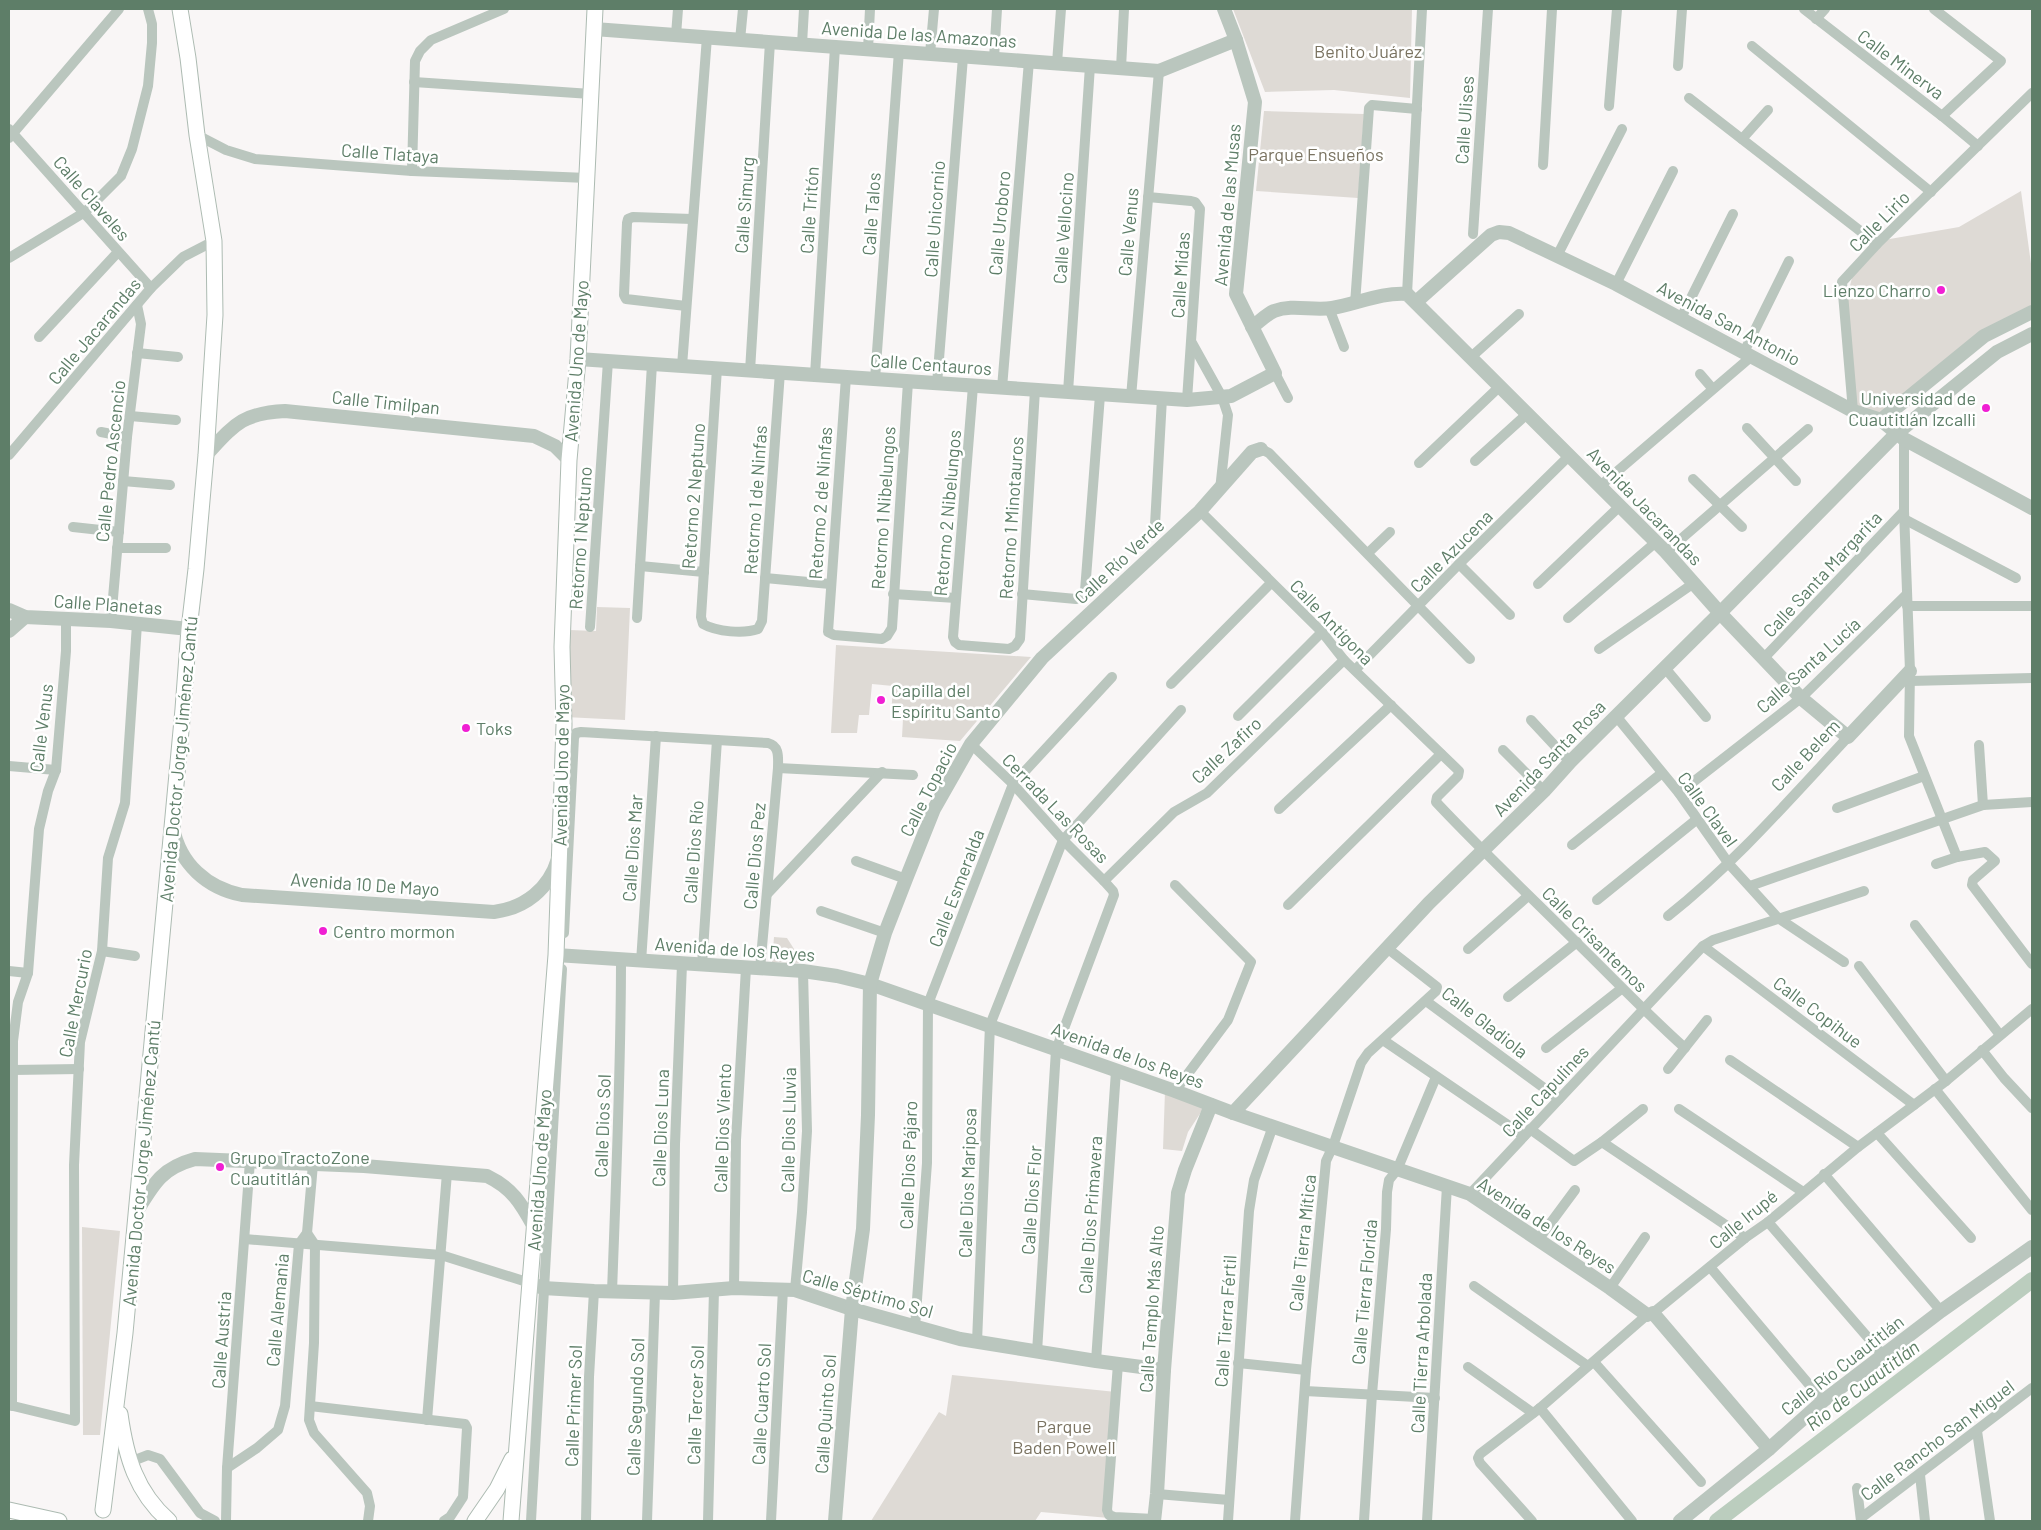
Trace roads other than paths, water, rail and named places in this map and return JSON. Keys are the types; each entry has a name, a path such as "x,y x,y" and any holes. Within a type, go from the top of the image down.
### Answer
{"main road":[{"name":"Avenida Doctor Jorge Jiménez Cantú","path":"103,1510 118,1398 136,1212 196,569 215,315 214,241 180,9"},
{"name":"Avenida Uno de Mayo","path":"512,1521 517,1446 537,1285 534,1226 559,955 560,851 568,750 562,648 570,460 578,359 595,9"},
{"path":"118,1398 124,1441 130,1462 153,1508 169,1521"},
{"path":"475,1521 497,1489 517,1446"},
{"path":"9,1510 58,1521"}],"street":[{"path":"10,134 119,9"},
{"path":"9,258 85,212 122,176 132,149 148,86 152,24 148,9"},
{"path":"412,171 415,60 420,51 430,40 504,9"},
{"path":"676,35 678,9"},
{"path":"740,40 742,9"},
{"path":"802,44 804,9"},
{"path":"868,49 870,9"},
{"path":"930,54 934,9"},
{"path":"994,58 997,9"},
{"path":"1057,63 1061,9"},
{"path":"1120,68 1124,9"},
{"name":"Avenida de las Musas","path":"1224,9 1236,40 1255,102 1236,294 1288,398"},
{"path":"1252,327 1273,312 1297,307 1329,308 1355,304 1392,293 1412,298 1417,109 1422,9"},
{"name":"Calle Ulises","path":"1473,234 1488,9"},
{"path":"1543,165 1552,9"},
{"path":"1609,106 1617,9"},
{"path":"1678,66 1682,9"},
{"name":"Calle Minerva","path":"1804,9 1978,146"},
{"path":"1816,19 1825,9"},
{"path":"1934,9 2000,61 1942,116"},
{"name":"Avenida De las Amazonas","path":"594,29 1158,71 1236,40"},
{"path":"682,366 707,37"},
{"name":"Calle Simurg","path":"750,371 770,42"},
{"name":"Calle Tritón","path":"815,375 835,46"},
{"path":"1752,46 1931,192"},
{"name":"Calle Talos","path":"875,379 899,51"},
{"name":"Calle Unicornio","path":"938,384 963,57"},
{"name":"Calle Uroboro","path":"1002,388 1029,61"},
{"name":"Calle Vellocino","path":"1068,392 1090,66"},
{"name":"Calle Venus","path":"1131,397 1158,71"},
{"path":"414,82 591,94"},
{"name":"Calle Lirio","path":"1853,411 1842,282 1877,244 2032,94"},
{"path":"1689,98 1877,244"},
{"path":"1355,304 1369,108 1372,105 1417,109"},
{"path":"1742,139 1768,110"},
{"path":"1557,256 1622,129"},
{"name":"Calle Claveles","path":"10,134 85,212 151,288"},
{"name":"Calle Tlataya","path":"197,135 226,150 255,159 412,171 587,178"},
{"path":"1616,284 1673,171"},
{"name":"Calle Midas","path":"1148,197 1191,201 1195,202 1200,209 1187,400"},
{"path":"1681,318 1733,214"},
{"path":"686,306 626,299 624,295 627,223 628,219 633,216 692,219"},
{"name":"Avenida San Antonio","path":"1412,298 1491,235 1499,232 1508,233 1616,284 1853,411 1881,420 1900,436 2032,508"},
{"name":"Calle Jacarandas","path":"9,455 151,288 182,257 214,241"},
{"path":"39,337 118,252"},
{"path":"1600,486 1748,354 1789,261"},
{"name":"Avenida Jacarandas","path":"1412,298 1666,552 1720,613 1801,698 1848,737"},
{"name":"Calle Pedro Ascencio","path":"110,621 127,437 141,324 137,304"},
{"path":"1329,308 1344,347"},
{"path":"1881,420 1984,336 2032,312"},
{"path":"1470,358 1519,314"},
{"name":"Avenida Santa Rosa","path":"1233,1113 1429,903 1483,852 1616,716 1900,436 1997,352 2032,334"},
{"path":"1192,343 1222,397 1228,415 1220,491"},
{"path":"137,353 178,357"},
{"name":"Calle Centauros","path":"578,359 1187,400 1231,396 1275,372"},
{"name":"Retorno 1 Neptuno","path":"590,627 608,361"},
{"path":"637,618 652,364"},
{"name":"Retorno 2 Neptuno","path":"717,368 700,617 703,624 710,628 750,632 758,629"},
{"name":"Retorno 1 de Ninfas","path":"758,629 762,622 780,372"},
{"path":"1700,374 1712,388"},
{"name":"Retorno 2 de Ninfas","path":"846,377 828,632 882,639 887,636"},
{"name":"Retorno 1 Nibelungos","path":"887,636 892,628 908,382"},
{"name":"Retorno 2 Nibelungos","path":"955,642 953,637 973,386"},
{"path":"1419,463 1499,387"},
{"name":"Retorno 1 Minotauros","path":"955,642 959,645 1009,649 1015,646 1020,639 1035,390"},
{"path":"1022,594 1076,599 1082,597 1085,591 1100,395"},
{"path":"1155,525 1162,398"},
{"name":"Calle Timilpan","path":"206,455 240,421 262,412 284,411 534,436 555,446 570,460"},
{"path":"1475,461 1527,414"},
{"path":"130,416 176,420"},
{"path":"1747,428 1796,481"},
{"path":"1666,552 1808,429"},
{"path":"101,432 127,437"},
{"path":"1900,436 1910,676 1909,736 1957,857"},
{"path":"1220,491 1252,452 1261,449 1269,453 1470,659"},
{"name":"Calle Azucena","path":"1356,670 1459,564 1570,455"},
{"path":"1693,479 1742,527"},
{"path":"123,481 170,485"},
{"name":"Calle Río Verde","path":"1042,658 1220,491"},
{"path":"1538,584 1620,506"},
{"name":"Calle Antígona","path":"1200,511 1322,632 1344,660 1460,774 1437,797 1436,802 1483,852"},
{"path":"1904,515 2016,578"},
{"name":"Calle Santa Margarita","path":"1763,659 1904,515"},
{"path":"73,527 119,532"},
{"path":"1368,553 1390,532"},
{"path":"1568,618 1656,542"},
{"path":"118,548 166,548"},
{"path":"1459,564 1510,615"},
{"path":"640,566 704,572"},
{"path":"765,578 830,584"},
{"path":"1171,684 1271,583"},
{"path":"1599,649 1694,583"},
{"path":"894,594 956,598"},
{"name":"Calle Santa Lucía","path":"1678,793 1801,698 1907,594"},
{"path":"1907,606 2032,606"},
{"path":"9,610 25,617 9,630"},
{"name":"Calle Planetas","path":"25,617 110,621 189,629"},
{"name":"Calle Venus","path":"10,1406 13,1041 18,1002 28,973 39,829 48,791 56,770 66,651 66,619"},
{"name":"Calle Mercurio","path":"10,1406 75,1421 74,1165 80,1042 102,951 108,858 125,803 137,624"},
{"path":"1238,716 1322,632"},
{"name":"Calle Topacio","path":"870,984 885,933 934,809 971,744 1042,658"},
{"name":"Calle Zafiro","path":"1104,881 1174,812 1207,793 1344,660"},
{"path":"1665,668 1706,717"},
{"path":"1910,676 2032,678"},
{"name":"Calle Belem","path":"1668,916 1701,890 1729,864 1848,737 1910,676"},
{"path":"1013,784 1112,677"},
{"path":"1279,810 1391,705"},
{"path":"1063,840 1181,710"},
{"name":"Calle Clavel","path":"1616,716 1678,793 1729,864 1778,918 1844,962"},
{"path":"1531,720 1570,762"},
{"path":"531,1521 537,1285 559,955 568,750 576,733 582,732 717,740"},
{"name":"Calle Dios Mar","path":"642,962 656,736"},
{"name":"Calle Dios Pez","path":"717,740 768,743 775,746 778,754 768,893 760,969"},
{"name":"Calle Dios Río","path":"702,965 717,740"},
{"name":"Cerrada Las Rosas","path":"971,744 1013,784 1063,840 1113,890 1114,896 1056,1050"},
{"path":"1979,745 1983,805"},
{"path":"1503,750 1544,791"},
{"path":"1288,905 1441,754"},
{"path":"9,766 56,770"},
{"path":"778,768 912,774"},
{"path":"768,893 882,772"},
{"path":"1572,845 1662,773"},
{"path":"1837,808 1924,776"},
{"name":"Calle Esmeralda","path":"928,1004 1013,784"},
{"path":"1750,886 1983,805 2032,802"},
{"path":"1597,900 1696,820"},
{"name":"Avenida 10 De Mayo","path":"172,825 182,853 200,875 224,890 242,895 494,912 518,906 539,892 550,877 560,851"},
{"name":"Calle Dios Mariposa","path":"977,1342 990,1026 1063,840"},
{"name":"Calle Crisantemos","path":"1483,852 1577,942 1643,1010 1685,1048"},
{"path":"1936,864 1957,857 1985,852 1994,861 1974,880 1972,885 2032,964"},
{"path":"856,861 906,879"},
{"path":"1175,885 1251,962 1228,1020 1175,1091"},
{"path":"1702,946 1712,940 1864,891"},
{"path":"1468,949 1528,896"},
{"path":"822,911 885,933"},
{"path":"1915,925 2000,1035"},
{"path":"1508,997 1577,942"},
{"name":"Calle Capulines","path":"1470,1194 1702,946"},
{"name":"Calle Copihue","path":"1702,946 1914,1105"},
{"name":"Calle Gladiola","path":"1388,948 1437,987 1436,991 1426,1001 1559,1099"},
{"path":"102,951 135,956"},
{"name":"Avenida de los Reyes","path":"559,955 642,962 803,971 837,976 870,984 1233,1113 1470,1194 1650,1314 1769,1449"},
{"name":"Calle Dios Sol","path":"612,1292 616,1137 621,1054 621,960"},
{"name":"Calle Dios Luna","path":"673,1293 675,1144 682,964"},
{"path":"1859,966 1946,1081"},
{"name":"Calle Dios Viento","path":"734,1288 736,1140 746,968"},
{"path":"9,971 28,973"},
{"name":"Calle Dios Lluvia","path":"789,1289 802,1212 806,1130 803,971"},
{"name":"Calle Quinto Sol","path":"836,1521 852,1309 863,1228 868,1115 870,984"},
{"path":"1546,1048 1622,989"},
{"name":"Calle Tierra Mítica","path":"1295,1521 1306,1370 1322,1185 1326,1161 1334,1146 1361,1063 1368,1053 1426,1001"},
{"name":"Calle Dios Pájaro","path":"915,1327 927,1164 928,1004"},
{"name":"Calle Irupé","path":"1532,1521 1480,1463 1478,1458 1480,1454 1536,1410 1650,1314 1745,1238 1768,1222 1858,1147 1946,1081 2032,1009"},
{"path":"1668,1069 1707,1020"},
{"path":"1384,1040 1436,1077 1574,1161 1602,1142 1643,1109"},
{"name":"Calle Dios Flor","path":"1037,1352 1056,1050"},
{"path":"1982,1050 2004,1078 2032,1108"},
{"path":"1730,1060 1858,1147"},
{"path":"13,1070 79,1069"},
{"name":"Calle Dios Primavera","path":"1096,1362 1116,1071"},
{"name":"Calle Tierra Florida","path":"1364,1521 1389,1180 1397,1170 1436,1077"},
{"path":"1935,1089 2032,1210"},
{"name":"Calle Templo Más Alto","path":"1154,1520 1178,1193 1185,1170 1211,1105"},
{"path":"1680,1110 1803,1192"},
{"name":"Calle Tierra Fértil","path":"1228,1521 1249,1212 1254,1180 1273,1126"},
{"path":"1877,1133 1971,1238"},
{"path":"1602,1142 1745,1238"},
{"path":"136,1212 156,1181 166,1171 178,1164 195,1159 313,1164 487,1176 502,1183 514,1194 534,1226"},
{"name":"Calle Austria","path":"226,1521 227,1468 250,1161"},
{"name":"Calle Alemania","path":"227,1468 257,1448 278,1430 285,1406 299,1244 307,1233 313,1164"},
{"path":"427,1420 447,1173"},
{"path":"1824,1174 1941,1311"},
{"name":"Calle Tierra Arbolada","path":"1427,1521 1447,1186"},
{"path":"1538,1240 1575,1190"},
{"path":"1768,1222 1883,1355"},
{"path":"307,1233 316,1245 314,1343 309,1420 314,1434 367,1493 370,1506 368,1521"},
{"path":"1610,1288 1645,1237"},
{"path":"245,1239 441,1255 537,1285"},
{"name":"Calle Río Cuautitlán","path":"1680,1521 1769,1449 1823,1401 1941,1311 2032,1247"},
{"path":"1710,1267 1823,1401"},
{"name":"Calle Séptimo Sol","path":"537,1285 594,1291 655,1293 734,1288 789,1289 915,1327 977,1342 1096,1362 1164,1370"},
{"path":"1474,1286 1591,1364 1701,1482"},
{"name":"Calle Cuarto Sol","path":"771,1521 789,1289"},
{"name":"Calle Tercer Sol","path":"708,1521 714,1290"},
{"name":"Calle Primer Sol","path":"586,1521 589,1377 594,1291"},
{"name":"Calle Segundo Sol","path":"647,1521 655,1293"},
{"path":"1238,1363 1306,1370"},
{"path":"1118,1364 1107,1510 1109,1515 1114,1517 1154,1520"},
{"path":"1468,1367 1536,1410 1632,1521"},
{"name":"Calle Rancho San Miguel","path":"1861,1520 2032,1388"},
{"path":"1305,1391 1435,1398"},
{"path":"310,1406 465,1424 463,1497 450,1518 444,1521"},
{"path":"1977,1431 1990,1521"},
{"path":"130,1462 148,1455 160,1458 200,1513 214,1521"},
{"path":"1920,1475 1925,1521"},
{"path":"1857,1488 1861,1520"},
{"path":"1157,1494 1229,1500"}],"waterway":[{"name":"Rio de Cuautitlán","path":"1717,1521 2032,1280"}],"place":[{"name":"Lienzo Charro","path":"1941,290"},
{"name":"Universidad de Cuautitlán Izcalli","path":"1986,408"},
{"name":"Capilla del Espíritu Santo","path":"881,700"},
{"name":"Toks","path":"466,728"},
{"name":"Centro mormon","path":"323,931"},
{"name":"Grupo TractoZone Cuautitlán","path":"220,1167"}],"park label":[{"name":"Benito Juárez","path":"1368,51"},
{"name":"Parque Ensueños","path":"1316,154"},
{"name":"Parque Baden Powell","path":"1064,1436"}]}
